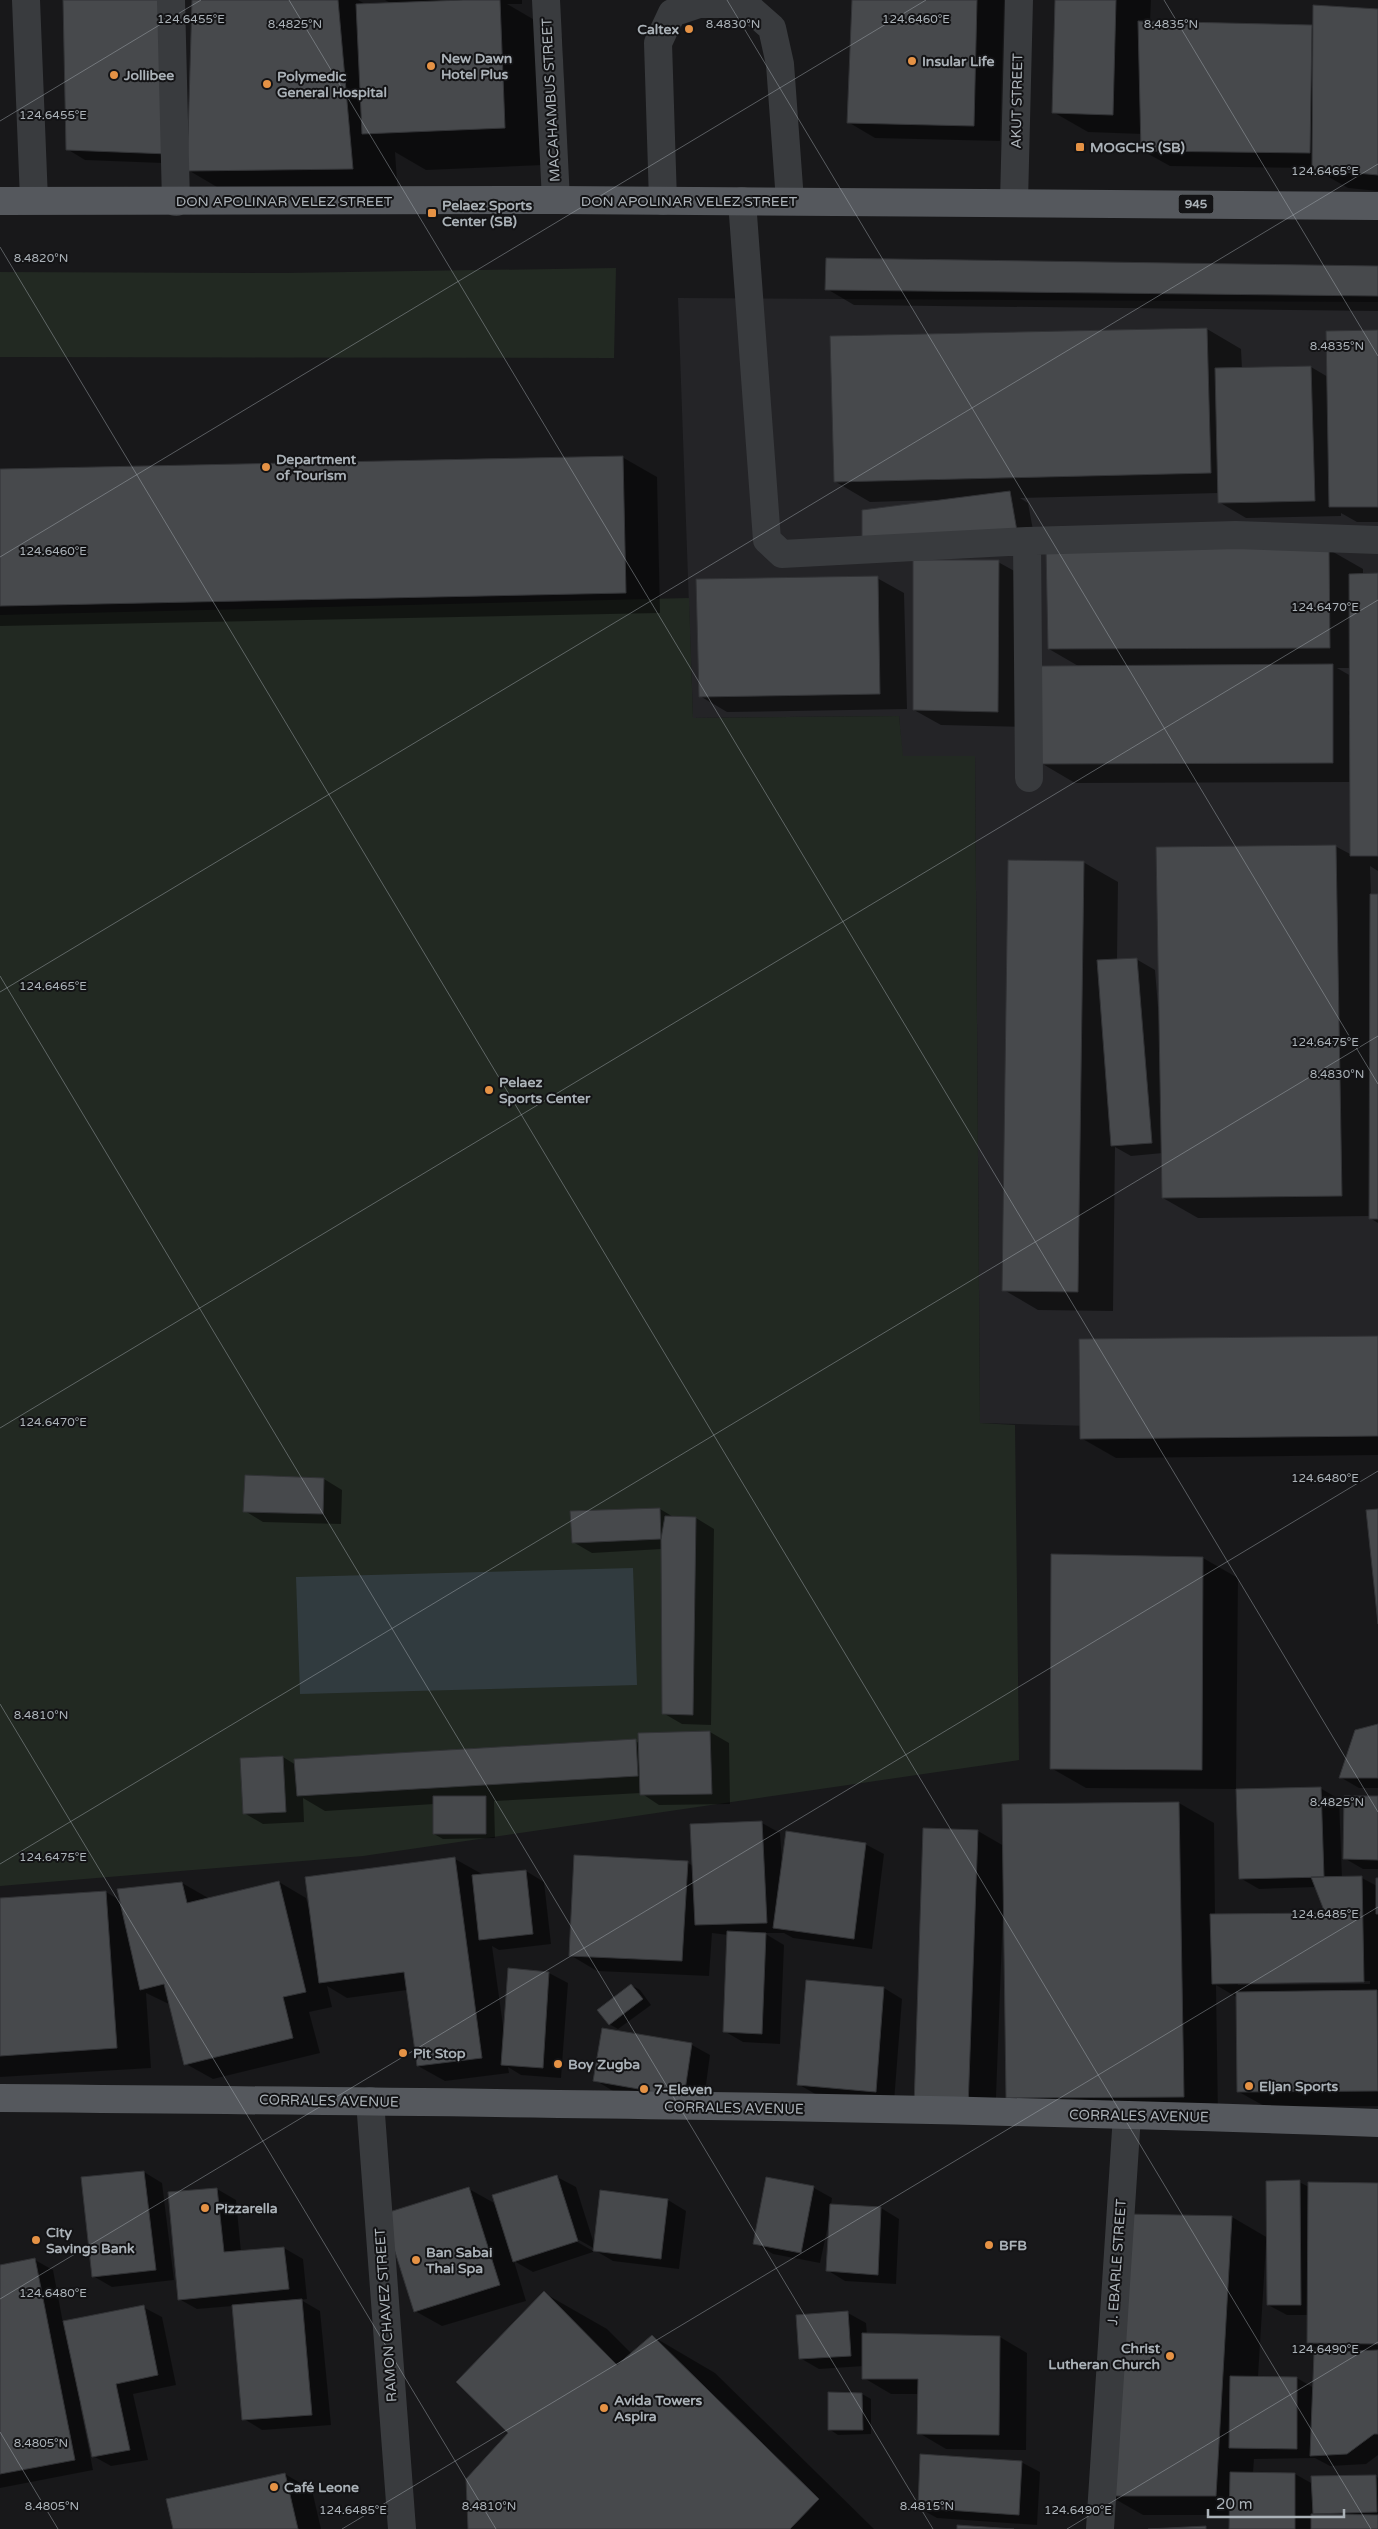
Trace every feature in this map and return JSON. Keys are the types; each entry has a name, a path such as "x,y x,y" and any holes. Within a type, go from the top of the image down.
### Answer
{"main road":[{"name":"DON APOLINAR VELEZ STREET","path":"0,202 34,200 176,202 556,200 1378,206"},
{"name":"CORRALES AVENUE","path":"0,2098 370,2101 1127,2115 1378,2123"}],"street":[{"path":"26,0 34,200"},
{"path":"171,0 176,202"},
{"name":"MACAHAMBUS STREET","path":"546,0 556,200"},
{"name":"AKUT STREET","path":"1014,202 1019,0"},
{"path":"663,201 658,43 672,13 699,4 745,4 772,28 780,64 790,201"},
{"path":"742,201 767,540 782,554 1027,541 1236,535 1378,540"},
{"path":"1027,541 1030,778"},
{"name":"RAMON CHAVEZ STREET","path":"370,2101 402,2529"},
{"name":"J. EBARLE STREET","path":"1100,2529 1127,2115"}],"shaded area":[{"path":"616,268 614,358 0,357 0,272 285,273"},
{"path":"678,298 1378,302 1378,1434 980,1423 975,757 902,756 899,716 693,718"},
{"name":"Pelaez Sports Center","path":"689,598 693,718 899,716 903,756 975,756 980,1423 1015,1425 1019,1760 363,1856 0,1886 0,615"},
{"path":"633,1568 637,1685 300,1694 296,1577"}],"building":[{"name":"Jollibee","path":"63,0 158,0 169,154 66,150"},
{"name":"Polymedic General Hospital","path":"192,0 338,0 353,169 187,171"},
{"name":"New Dawn Hotel Plus","path":"500,0 505,128 362,134 356,4"},
{"name":"Insular Life","path":"852,0 977,0 974,126 847,123"},
{"path":"1055,0 1116,0 1113,115 1052,113"},
{"path":"1313,5 1378,9 1378,175 1312,169"},
{"path":"1138,21 1312,25 1310,153 1141,151"},
{"path":"826,258 1378,266 1378,296 825,290"},
{"path":"1207,328 1211,473 834,482 830,336"},
{"path":"1378,330 1378,507 1329,507 1326,331"},
{"path":"1311,366 1315,501 1218,503 1215,368"},
{"path":"623,456 626,593 0,606 0,469"},
{"path":"1010,491 1017,531 862,547 862,510"},
{"path":"1329,548 1330,648 1048,649 1046,549"},
{"path":"913,560 999,560 998,712 913,710"},
{"path":"1378,573 1378,856 1350,856 1349,574"},
{"path":"878,576 880,694 699,697 696,579"},
{"path":"1333,664 1333,763 1039,764 1038,666"},
{"path":"1336,845 1342,1196 1162,1198 1156,847"},
{"path":"1008,860 1084,861 1078,1292 1002,1291"},
{"path":"1370,894 1378,894 1378,1219 1369,1219"},
{"path":"1137,958 1152,1143 1111,1146 1097,960"},
{"path":"1378,1336 1378,1436 1080,1439 1079,1339"},
{"path":"245,1475 324,1478 323,1514 243,1512"},
{"path":"660,1508 661,1539 572,1543 570,1511"},
{"path":"1378,1509 1378,1624 1366,1510"},
{"path":"665,1516 696,1517 693,1715 662,1714 661,1539"},
{"path":"1051,1554 1203,1557 1202,1770 1050,1769"},
{"path":"1378,1724 1378,1778 1339,1778 1355,1730"},
{"path":"710,1731 712,1794 640,1795 638,1733"},
{"path":"636,1739 638,1776 297,1796 294,1759"},
{"path":"283,1756 286,1812 243,1814 240,1758"},
{"path":"1321,1787 1324,1877 1239,1879 1236,1789"},
{"path":"433,1796 486,1796 486,1834 433,1834"},
{"path":"1344,1796 1378,1796 1378,1860 1343,1859"},
{"path":"1179,1802 1184,2097 1006,2098 1002,1804"},
{"path":"762,1821 767,1923 695,1925 690,1824"},
{"path":"923,1828 978,1830 968,2109 914,2107"},
{"path":"786,1831 866,1843 854,1939 773,1928"},
{"path":"574,1855 688,1861 682,1961 569,1956"},
{"path":"455,1857 482,2058 417,2066 404,1972 319,1983 305,1877"},
{"path":"526,1870 533,1934 479,1940 472,1875"},
{"path":"1362,1876 1364,1982 1212,1984 1210,1914 1325,1913 1311,1877"},
{"path":"1376,1878 1378,1878 1378,1914 1376,1914"},
{"path":"279,1881 306,1992 283,1997 293,2038 184,2065 164,1984 140,1990 117,1889 182,1882 187,1903"},
{"path":"106,1891 117,2048 0,2056 0,1898"},
{"path":"727,1931 766,1933 762,2034 723,2032"},
{"path":"508,1968 549,1972 543,2068 501,2065"},
{"path":"806,1980 884,1987 876,2092 797,2085"},
{"path":"631,1984 643,1999 609,2025 597,2010"},
{"path":"1377,1990 1378,2091 1237,2092 1236,1992"},
{"path":"602,2028 692,2043 684,2097 593,2081"},
{"path":"144,2171 156,2270 92,2277 81,2177"},
{"path":"557,2175 578,2241 513,2262 492,2195"},
{"path":"766,2177 814,2186 801,2253 753,2244"},
{"path":"1300,2180 1301,2305 1267,2305 1266,2181"},
{"path":"1308,2182 1378,2183 1378,2344 1307,2343"},
{"path":"469,2187 500,2285 414,2312 383,2214"},
{"path":"217,2188 224,2252 284,2247 289,2289 178,2300 168,2192"},
{"path":"600,2190 668,2199 661,2259 593,2251"},
{"path":"830,2204 881,2207 878,2275 826,2271"},
{"name":"Christ Lutheran Church","path":"1125,2214 1232,2216 1216,2496 1107,2496"},
{"path":"35,2258 75,2460 0,2474 0,2265"},
{"name":"Avida Towers Aspira","path":"544,2291 617,2365 652,2335 819,2499 790,2529 468,2529 466,2479 508,2433 456,2382"},
{"path":"302,2299 312,2415 242,2420 232,2305"},
{"path":"144,2305 158,2375 116,2384 130,2450 92,2457 63,2321"},
{"path":"848,2311 851,2356 799,2359 796,2315"},
{"path":"862,2333 1000,2336 999,2435 917,2434 918,2379 862,2379"},
{"path":"1378,2350 1378,2434 1374,2434 1347,2454 1310,2456 1314,2353"},
{"path":"1230,2376 1297,2377 1297,2449 1229,2448"},
{"path":"828,2392 862,2393 863,2430 828,2430"},
{"path":"920,2454 1022,2461 1019,2515 918,2508"},
{"path":"1230,2472 1295,2473 1295,2529 1229,2529"},
{"path":"285,2473 298,2529 173,2529 166,2499"},
{"path":"1376,2475 1377,2512 1313,2514 1311,2476"},
{"path":"1311,2514 1378,2515 1378,2529 1311,2529"},
{"path":"957,2525 1014,2529 957,2529"},
{"path":"1206,2526 1206,2529 1148,2529"}],"place":[{"name":"Caltex","path":"689,29"},
{"name":"Insular Life","path":"912,61"},
{"name":"New Dawn Hotel Plus","path":"431,66"},
{"name":"Jollibee","path":"114,75"},
{"name":"Polymedic General Hospital","path":"267,84"},
{"name":"MOGCHS (SB)","path":"1080,147"},
{"name":"Pelaez Sports Center (SB)","path":"432,213"},
{"name":"Department of Tourism","path":"266,467"},
{"name":"Pelaez Sports Center","path":"489,1090"},
{"name":"Pit Stop","path":"403,2053"},
{"name":"Boy Zugba","path":"558,2064"},
{"name":"Eljan Sports","path":"1249,2086"},
{"name":"7-Eleven","path":"644,2089"},
{"name":"Pizzarella","path":"205,2208"},
{"name":"City Savings Bank","path":"36,2240"},
{"name":"BFB","path":"989,2245"},
{"name":"Ban Sabai Thai Spa","path":"416,2260"},
{"name":"Christ Lutheran Church","path":"1170,2356"},
{"name":"Avida Towers Aspira","path":"604,2408"},
{"name":"Café Leone","path":"274,2487"}]}
